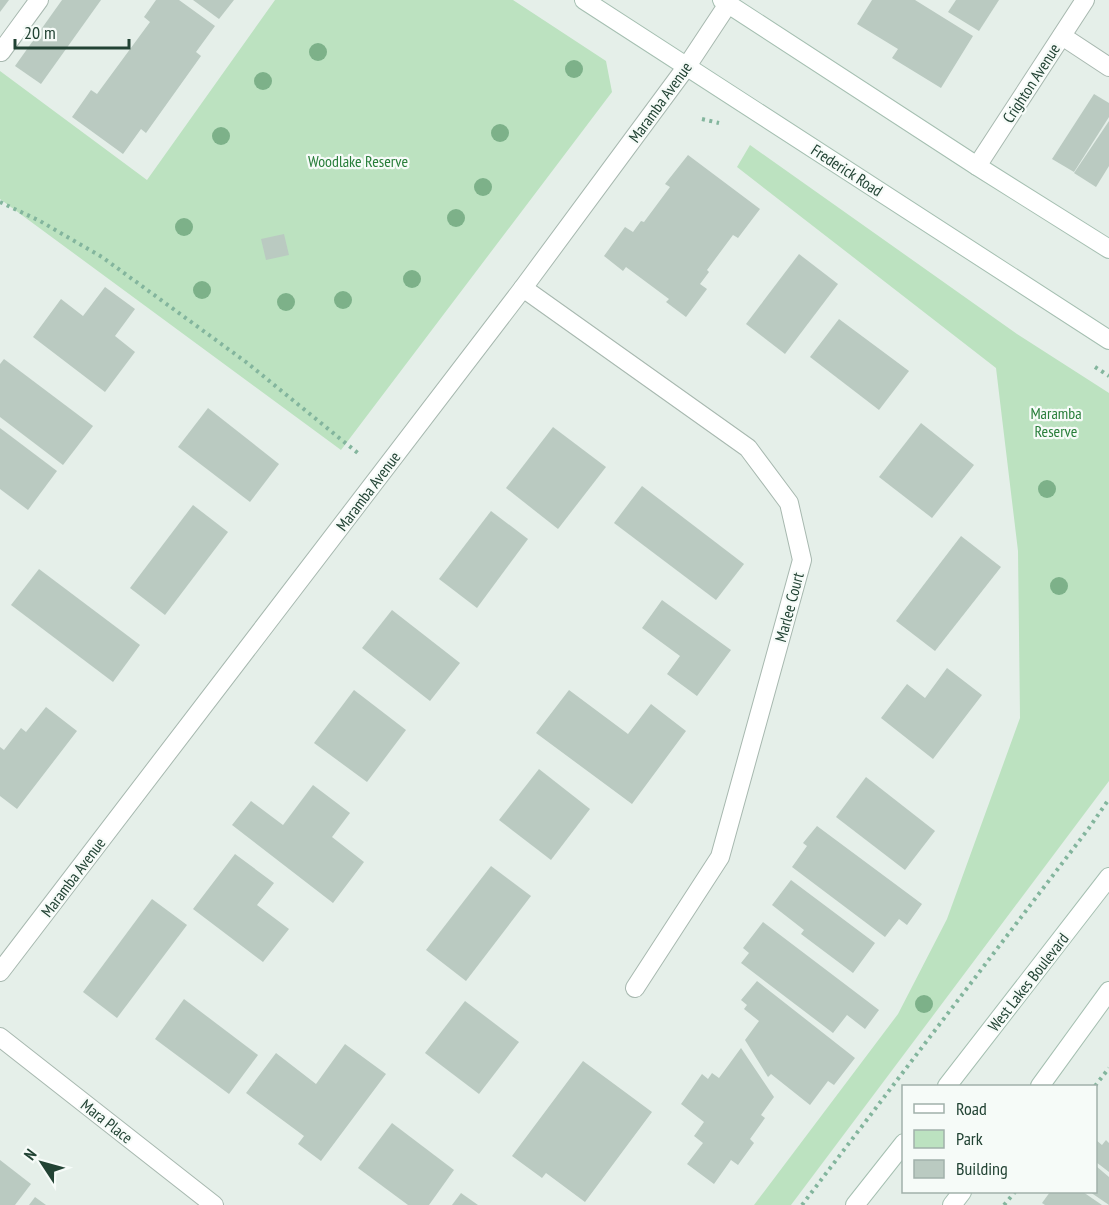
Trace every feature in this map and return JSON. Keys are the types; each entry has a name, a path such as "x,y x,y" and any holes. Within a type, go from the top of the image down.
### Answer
{"street":[{"path":"1,52 39,0"},
{"name":"Frederick Road","path":"584,0 1109,340"},
{"name":"Crighton Avenue","path":"977,166 1085,0"},
{"path":"725,2 1109,249"},
{"name":"Maramba Avenue","path":"0,972 523,288 687,66 725,2"},
{"path":"1062,36 1109,66"},
{"name":"Marlee Court","path":"523,288 748,448 789,503 802,560 720,856 635,988"},
{"name":"West Lakes Boulevard","path":"948,1085 1109,877"},
{"path":"1041,1085 1109,992"},
{"name":"Mara Place","path":"0,1037 214,1205"},
{"path":"855,1205 902,1144"}],"path":[{"path":"0,202 40,221 102,257 246,362 382,472"},
{"path":"802,1205 1109,799"},
{"path":"1096,1085 1109,1068"},
{"path":"1004,1205 1013,1193"}],"green space":[{"name":"Woodlake Reserve","path":"275,0 513,0 606,61 612,92 341,450 0,199 0,71 147,180"},
{"name":"Maramba Reserve","path":"750,145 1017,334 1109,393 1109,781 791,1205 754,1205 898,1014 947,919 1020,718 1018,551 996,368 737,167"}],"building":[{"path":"0,0 9,0 0,12"},
{"path":"62,0 101,0 41,84 15,66"},
{"path":"156,0 179,0 215,26 196,52 201,56 146,133 141,129 123,154 72,117 91,90 97,94 150,22 144,17"},
{"path":"193,0 234,0 219,19"},
{"path":"872,0 915,0 973,36 941,88 892,58 898,49 857,24"},
{"path":"956,0 999,0 979,31 948,12"},
{"path":"1094,94 1109,103 1109,117 1074,172 1052,159"},
{"path":"1109,121 1109,166 1096,187 1074,173"},
{"path":"688,155 760,209 738,238 733,235 707,270 709,272 700,284 707,289 686,317 666,302 669,299 626,267 623,271 604,256 625,227 633,232 641,221 644,222 670,187 665,184"},
{"path":"284,234 289,255 266,260 261,239"},
{"path":"799,254 838,284 785,354 746,324"},
{"path":"105,287 135,309 115,336 135,352 105,392 33,337 61,299 83,316"},
{"path":"839,319 909,371 879,410 810,357"},
{"path":"4,359 93,426 63,465 0,417 0,364"},
{"path":"208,408 279,464 250,502 178,447"},
{"path":"921,423 974,465 932,518 879,477"},
{"path":"553,427 606,467 558,529 506,488"},
{"path":"0,428 57,471 28,510 0,489"},
{"path":"642,486 744,564 716,600 614,523"},
{"path":"193,505 228,532 165,615 130,588"},
{"path":"491,511 528,539 477,608 439,579"},
{"path":"961,536 1001,567 935,651 896,621"},
{"path":"39,569 140,645 113,682 11,605"},
{"path":"662,600 731,650 697,696 667,674 680,656 642,628"},
{"path":"392,610 460,663 430,701 362,648"},
{"path":"947,668 982,695 933,759 881,718 907,684 925,698"},
{"path":"354,690 406,730 367,782 314,743"},
{"path":"569,690 628,734 651,704 686,731 632,804 536,733"},
{"path":"46,707 77,731 17,809 0,796 0,747 4,750 21,728 26,732"},
{"path":"539,769 590,809 551,860 499,820"},
{"path":"866,777 935,831 905,870 836,817"},
{"path":"313,785 350,813 332,837 364,862 333,903 232,825 251,801 283,825"},
{"path":"817,826 922,904 907,925 899,919 885,937 792,867 807,846 803,843"},
{"path":"235,854 274,883 257,905 289,929 263,962 193,909"},
{"path":"491,866 531,896 466,981 426,950"},
{"path":"791,880 875,943 853,973 801,934 804,930 772,905"},
{"path":"152,899 187,925 117,1018 83,992"},
{"path":"763,922 879,1010 865,1029 847,1015 833,1033 741,963 749,953 743,948"},
{"path":"757,981 855,1058 834,1085 828,1081 810,1105 771,1074 768,1077 745,1040 759,1021 744,1009 747,1005 741,1000"},
{"path":"184,999 258,1055 229,1094 155,1039"},
{"path":"465,1001 519,1042 479,1094 425,1053"},
{"path":"345,1044 386,1074 321,1161 298,1144 304,1136 246,1093 276,1053 316,1084"},
{"path":"741,1048 774,1097 761,1115 765,1118 750,1139 754,1143 738,1165 731,1160 714,1184 687,1164 703,1143 694,1136 704,1122 681,1104 702,1074 708,1079 712,1073 719,1078"},
{"path":"583,1061 652,1112 585,1202 546,1173 542,1178 512,1156"},
{"path":"392,1123 454,1170 429,1205 408,1205 358,1168"},
{"path":"1106,1140 1109,1143 1109,1172 1097,1163 1097,1141 1102,1145"},
{"path":"0,1160 31,1184 15,1205 0,1205"},
{"path":"1097,1167 1109,1177 1109,1205 1091,1193 1097,1193"},
{"path":"461,1193 478,1205 452,1205"},
{"path":"1049,1193 1084,1193 1102,1205 1045,1205 1042,1203"},
{"path":"35,1197 46,1205 29,1205"}]}
